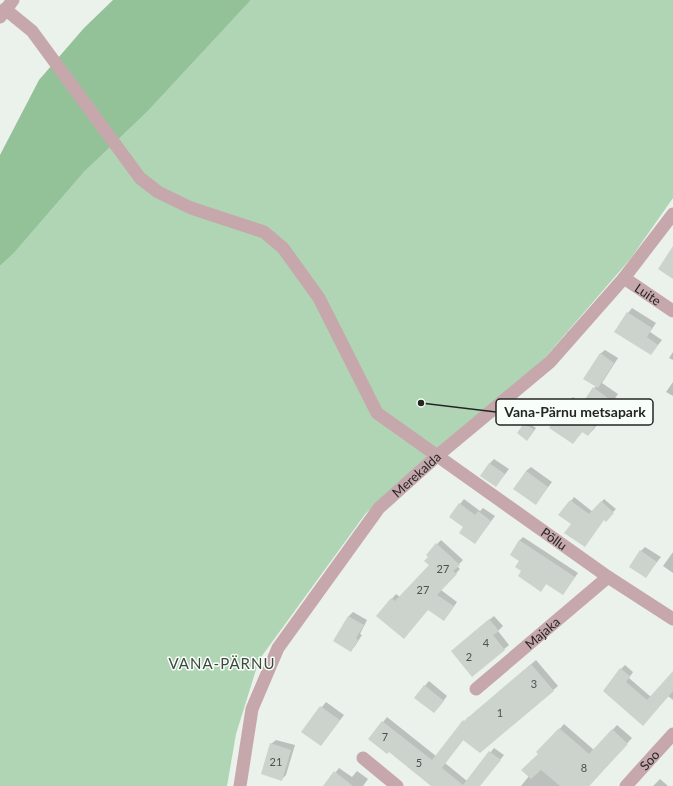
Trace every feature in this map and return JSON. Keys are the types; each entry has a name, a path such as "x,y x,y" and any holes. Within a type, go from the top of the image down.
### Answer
{"street":[{"name":"Põllu","path":"6,9 32,32 140,178 158,192 191,208 264,232 283,248 319,298 377,413 608,577 673,619"},
{"name":"Merekalda","path":"240,786 252,709 278,648 379,508 437,456 550,362 624,278 673,214"},
{"name":"Luite","path":"624,278 673,311"},
{"name":"Majaka","path":"476,689 608,577"},
{"name":"Soo","path":"626,786 673,734"},
{"path":"363,758 398,786"}],"green space":[{"path":"113,0 251,0 147,112 84,172 14,253 0,266 0,155 39,80 84,28"},
{"path":"251,0 673,0 673,198 631,258 543,360 441,446 366,513 259,660 236,734 227,786 0,786 0,266 14,253 84,172 147,112"}],"building":[{"path":"673,246 673,279 658,269"},
{"path":"627,312 652,328 647,337 658,345 651,355 614,332"},
{"path":"600,353 614,363 598,388 583,379"},
{"path":"593,387 612,401 588,436 582,432 573,444 549,428 566,402 578,410"},
{"path":"524,423 534,430 527,441 517,433"},
{"path":"489,463 505,474 496,487 480,476"},
{"path":"526,471 548,487 536,505 513,489"},
{"path":"570,500 589,514 601,501 614,513 606,522 604,520 585,547 564,533 571,524 558,515"},
{"path":"459,503 475,515 478,511 491,521 475,544 459,533 463,527 449,517"},
{"path":"519,540 575,577 563,595 546,584 541,592 518,576 521,571 515,567 519,561 510,555"},
{"path":"436,543 460,565 453,571 457,574 437,595 454,606 444,621 428,610 404,639 376,616 391,598 395,601 429,565 424,561 428,557 426,555"},
{"path":"640,550 657,562 646,578 629,567"},
{"path":"348,616 364,625 356,638 358,640 351,652 333,641"},
{"path":"489,619 499,631 493,635 505,650 472,677 451,651"},
{"path":"531,664 554,691 480,753 463,740 442,768 463,785 489,751 501,760 480,786 431,786 389,752 387,754 368,739 382,721 432,760 463,720 464,721"},
{"path":"620,668 630,676 626,682 647,700 673,671 673,691 643,726 603,691"},
{"path":"424,685 444,701 434,713 414,698"},
{"path":"320,706 340,720 321,746 301,732"},
{"path":"559,728 589,754 612,729 628,744 589,786 560,786 541,770 531,779 521,770 538,754 536,752"},
{"path":"270,743 291,750 282,781 261,774"},
{"path":"334,771 353,786 323,786"}],"place":[{"name":"Vana-Pärnu metsapark","path":"421,403"}],"district":[{"name":"VANA-PÄRNU","path":"222,664"}]}
